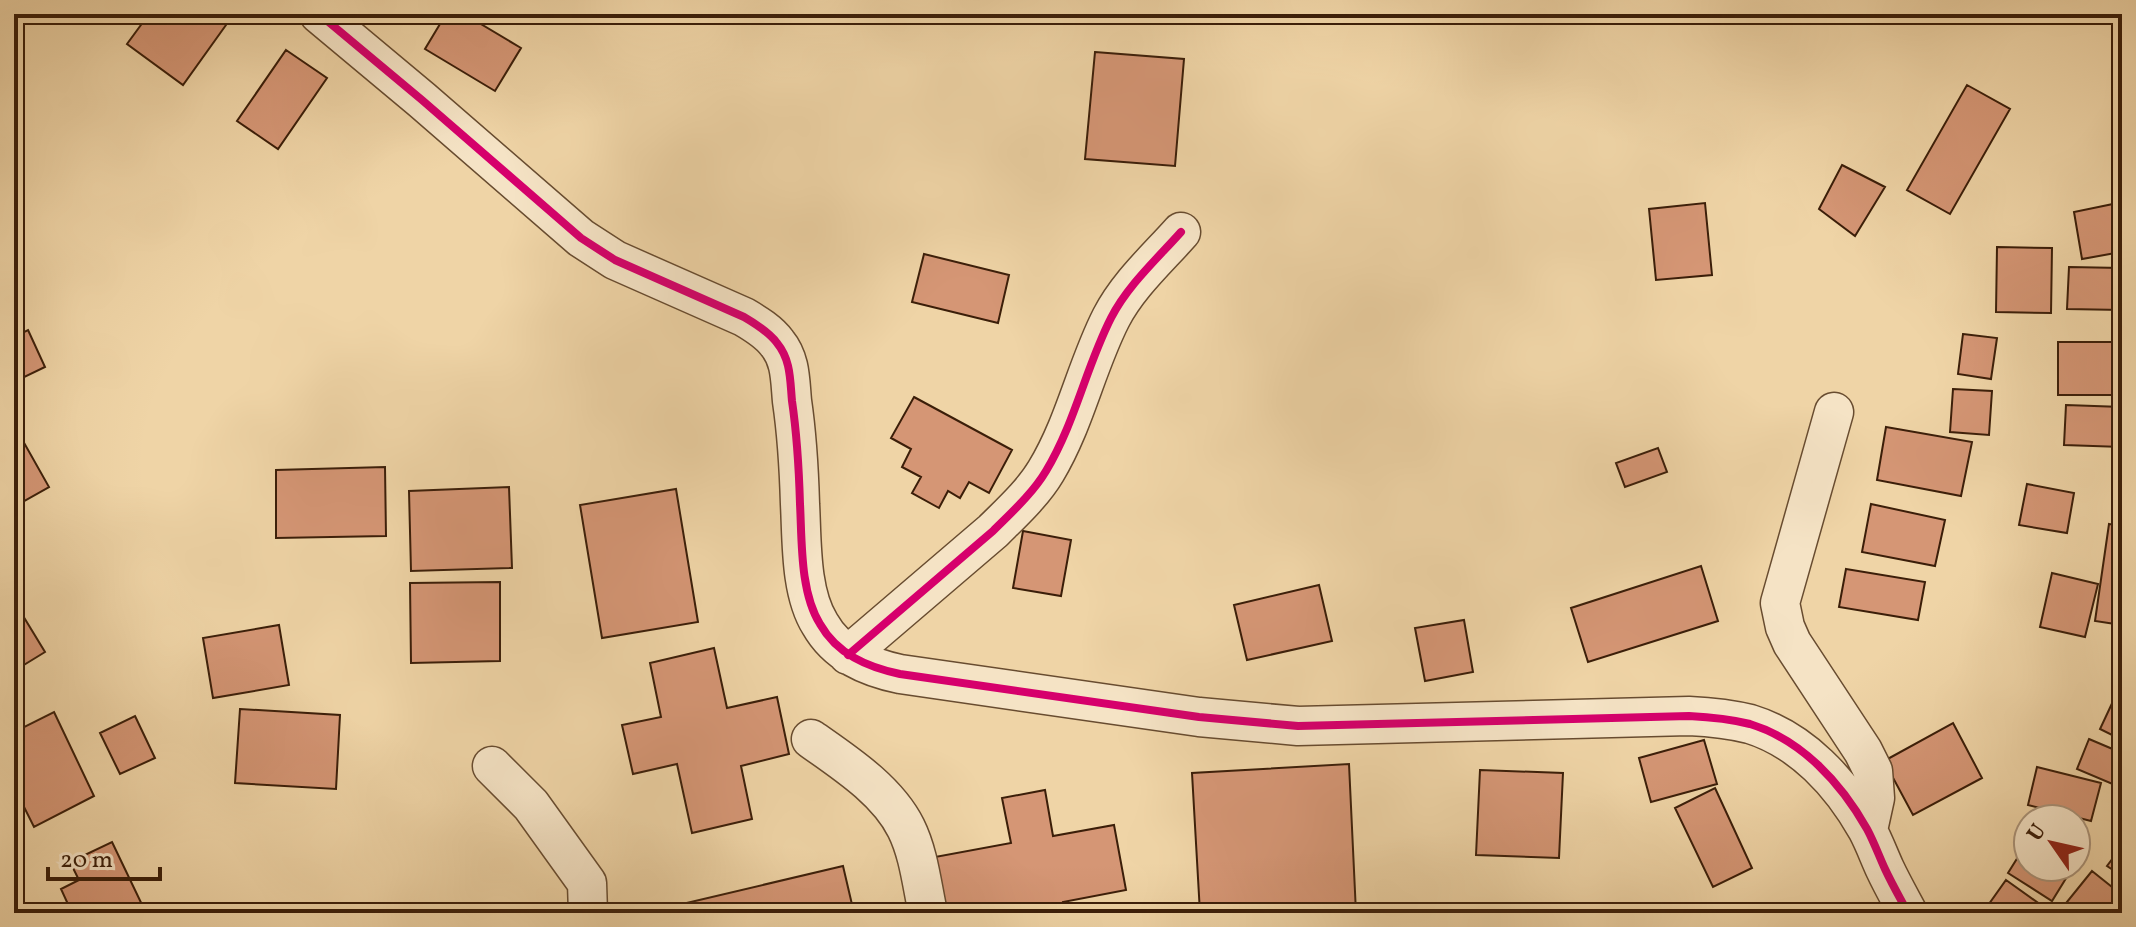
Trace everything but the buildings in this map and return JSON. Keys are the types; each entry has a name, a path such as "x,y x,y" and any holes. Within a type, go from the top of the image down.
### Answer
{"street":[{"path":"319,14 581,238 615,260 744,317 777,343 787,359 790,372 797,437 803,556 811,605 826,633 848,655 880,670 900,674 1199,717 1284,725 1689,716 1750,724 1795,746 1834,781 1868,830 1908,913"},
{"path":"848,655 993,531 1045,473 1064,437 1117,308 1181,232"},
{"path":"1834,412 1780,603 1792,643 1873,771 1875,798 1868,830"},
{"path":"811,739 881,793 906,828 928,913"},
{"path":"492,766 531,805 587,883 588,913"}],"cycle path":[{"path":"319,14 581,238 615,260 744,317 774,339 785,356 790,378 798,452 805,582 820,624 835,643 854,658 900,674 1199,717 1298,726 1689,716 1750,724 1769,731 1803,752 1845,795 1867,829 1908,913"},
{"path":"848,655 993,531 1035,487 1065,434 1111,318 1143,273 1181,232"}]}
